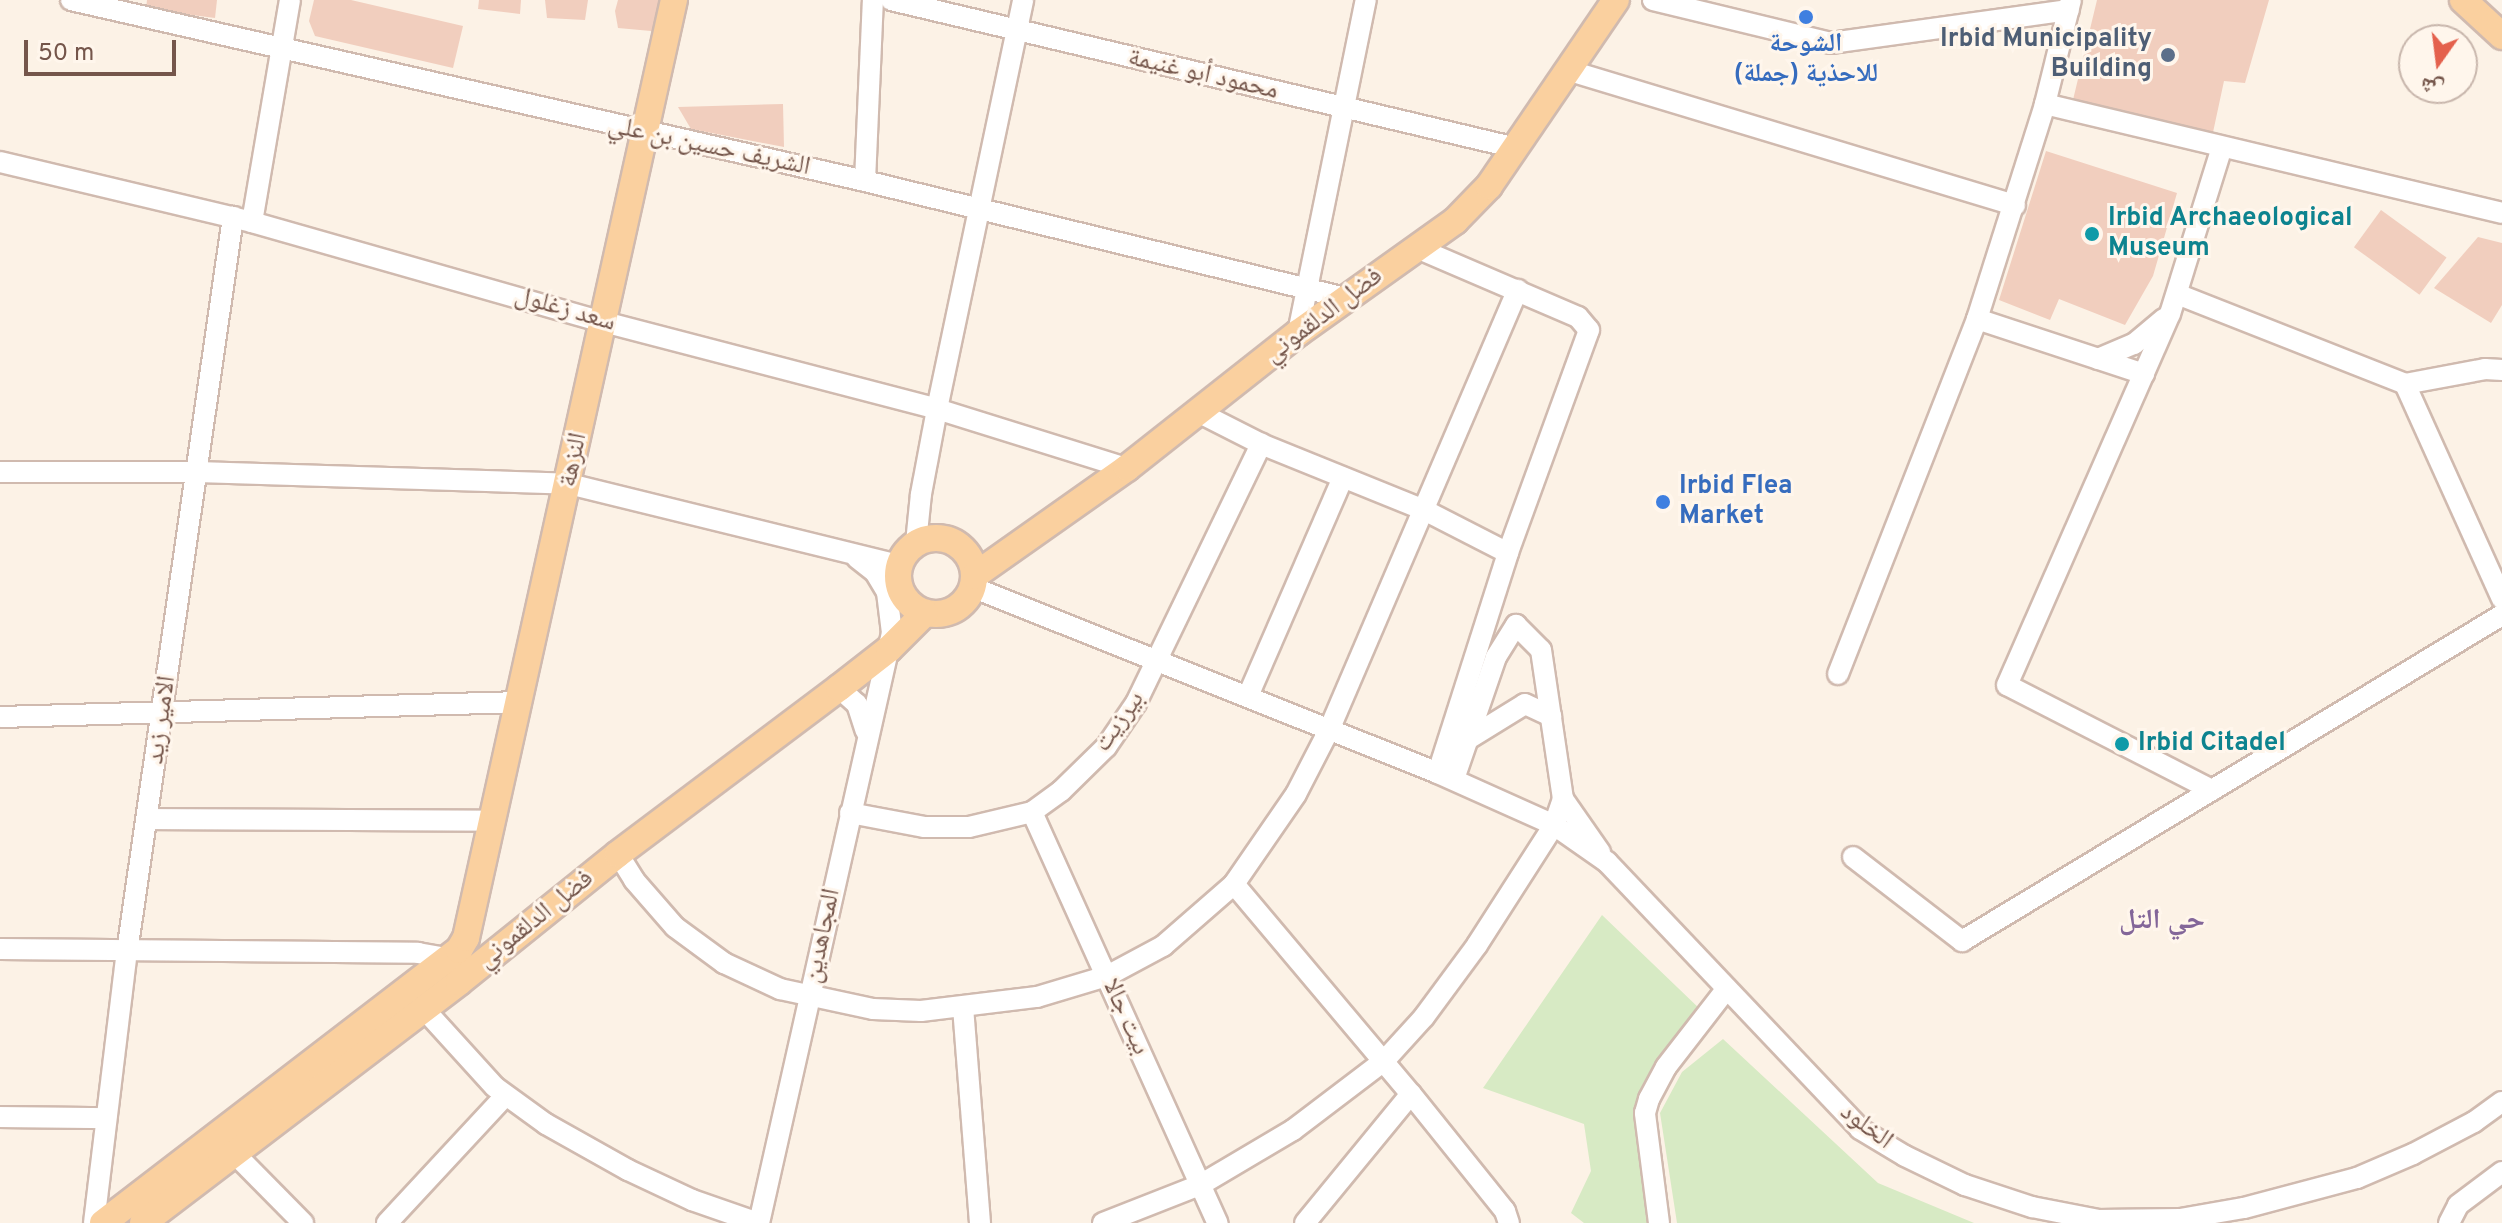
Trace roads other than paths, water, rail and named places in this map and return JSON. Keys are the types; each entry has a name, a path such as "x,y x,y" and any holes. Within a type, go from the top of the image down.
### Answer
{"main road":[{"name":"النزهة","path":"473,921 674,0"},
{"name":"فضل الدلقموني","path":"973,582 1200,413 1298,333 1455,221 1474,203 1516,148 1616,0"},
{"path":"2463,0 2502,36"},
{"path":"942,539 965,551 973,582 959,607 937,615 925,613 905,600 899,589 899,565 916,543 942,539"},
{"name":"فضل الدلقموني","path":"143,1223 513,940 618,854 889,649 925,613"},
{"path":"473,921 476,933 486,943 499,944 513,940"},
{"path":"103,1223 447,958 465,942 473,921"}],"street":[{"name":"الشريف حسين بن علي","path":"71,0 865,181 1346,298"},
{"name":"الامير زيد","path":"94,1223 104,1118 197,472 243,220 290,0"},
{"path":"865,181 873,0"},
{"name":"محمود أبو غنيمة","path":"891,0 1516,148"},
{"path":"916,543 921,494 937,409 1023,0"},
{"path":"1298,333 1366,0"},
{"path":"1653,0 1831,43 2070,5 2045,104 1977,319 1838,674"},
{"path":"1567,70 2015,205"},
{"path":"2045,104 2502,213"},
{"path":"2212,790 2007,685 2174,304 2222,147"},
{"name":"سعد زغلول","path":"0,162 243,220 604,322 937,409 1127,468"},
{"path":"1417,248 1578,317 1589,330 1508,553 1446,776"},
{"path":"618,854 653,904 699,946 752,978 810,998 899,1011 963,1007 1037,997 1107,976 1175,938 1234,884 1288,807 1329,730 1518,290"},
{"path":"2098,359 2134,344 2174,304"},
{"path":"2174,304 2405,384 2485,369 2502,370"},
{"path":"1977,319 2144,374"},
{"path":"2405,384 2502,599"},
{"path":"1200,413 1261,444 1424,510 1508,553"},
{"name":"بيرزيت","path":"850,813 949,829 1032,812 1061,791 1106,747 1160,660 1261,444"},
{"path":"0,472 197,472 569,484 899,565"},
{"path":"1248,696 1343,478"},
{"name":"المجاهدين","path":"759,1223 892,633 887,592 875,572 850,553"},
{"name":"الخلود","path":"973,582 1446,776 1554,825 1607,862 1725,991 1860,1129 1905,1156 1965,1185 2032,1207 2098,1220 2180,1219 2244,1208 2321,1189 2413,1154 2474,1122 2502,1102"},
{"path":"1853,857 1962,941 2502,615"},
{"path":"1446,776 1465,741 1496,657 1516,625 1541,650 1563,799 1607,862"},
{"path":"839,688 857,704 867,735"},
{"path":"0,717 521,702"},
{"path":"1465,741 1525,704 1551,716"},
{"path":"1103,1223 1200,1185 1293,1130 1384,1061 1424,1017 1477,945 1554,825 1563,799"},
{"name":"بيت جالا","path":"1032,812 1218,1223"},
{"path":"148,819 494,821"},
{"path":"1234,884 1411,1094 1505,1211 1509,1223"},
{"path":"0,949 418,953 447,958"},
{"path":"1659,1223 1645,1113 1666,1067 1725,991"},
{"path":"963,1007 980,1223"},
{"path":"424,1009 505,1096 556,1130 628,1170 692,1200 759,1223"},
{"path":"1305,1223 1411,1094"},
{"path":"387,1223 505,1096"},
{"path":"0,1117 104,1118"},
{"path":"233,1152 303,1223"},
{"path":"2449,1223 2458,1205 2502,1172"}],"place":[{"name":"الشوحة للاحذية (جملة)","path":"1806,17"},
{"name":"Irbid Municipality Building","path":"2168,55"},
{"name":"Irbid Archaeological Museum","path":"2092,234"},
{"name":"Irbid Flea Market","path":"1663,502"},
{"name":"Irbid Citadel","path":"2122,744"}],"district":[{"name":"حي التل","path":"2162,921"}]}
